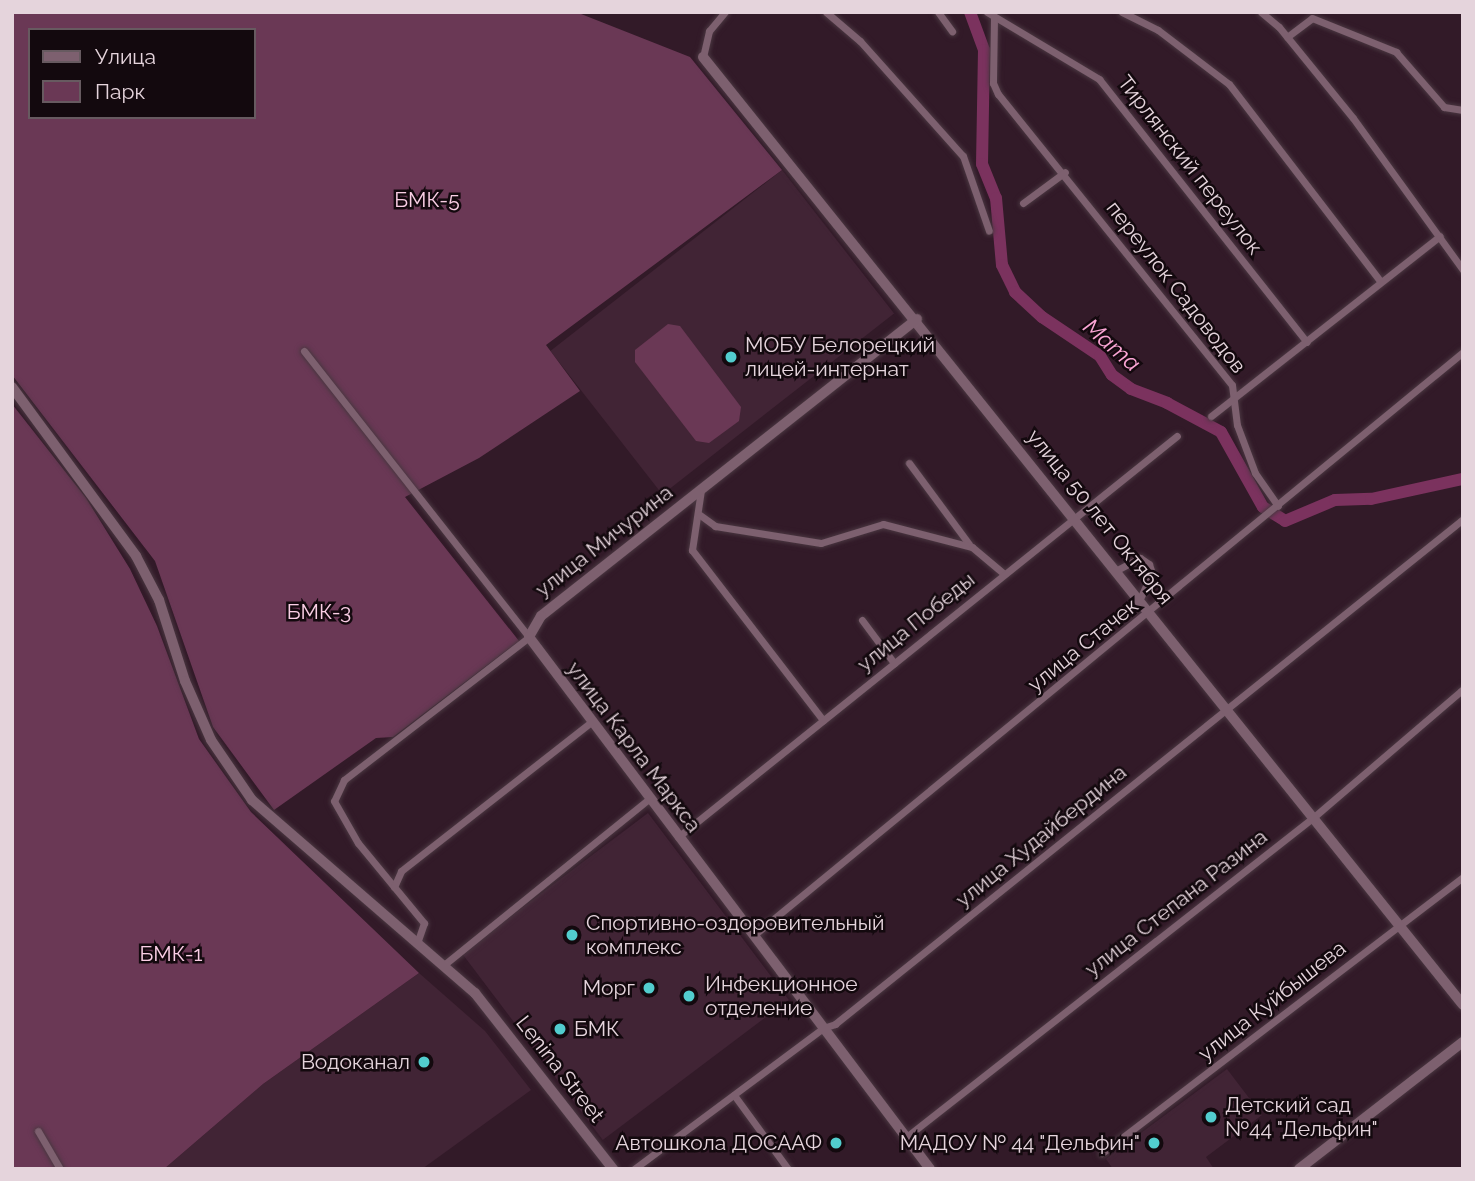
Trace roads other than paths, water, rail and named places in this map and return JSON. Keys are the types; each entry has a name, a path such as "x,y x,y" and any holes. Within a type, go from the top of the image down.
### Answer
{"main road":[{"name":"Lenina Street","path":"12,387 136,556 159,600 185,681 211,740 252,800 417,943 445,964 475,993 607,1167"}],"street":[{"path":"703,57 709,31 725,12"},
{"path":"826,12 860,41 963,156 989,231"},
{"path":"938,12 952,31"},
{"name":"Тирлянский переулок","path":"987,12 1099,79 1307,342"},
{"path":"1122,12 1158,30 1229,84 1380,281"},
{"path":"1261,12 1287,37 1440,236 1463,270"},
{"name":"переулок Садоводов","path":"993,18 993,83 998,94 1065,172 1232,385 1237,425 1251,461 1278,506"},
{"path":"1287,37 1312,18 1384,47 1395,52 1423,79 1444,107 1463,110"},
{"name":"улица 50 лет Октября","path":"703,57 1315,816 1463,1005"},
{"path":"1023,203 1065,172"},
{"path":"1211,415 1440,236"},
{"name":"улица Мичурина","path":"417,943 424,923 358,843 334,801 344,780 529,637 541,616 917,320"},
{"name":"улица Карла Маркса","path":"304,351 529,637 590,723 930,1169"},
{"name":"улица Стачек","path":"754,935 1151,613 1463,352"},
{"name":"улица Победы","path":"678,837 1003,573 1076,519 1177,436"},
{"path":"909,463 972,547 1003,573"},
{"path":"701,490 700,515 692,550 823,720"},
{"path":"700,515 715,526 821,543 883,524 972,547"},
{"name":"улица Худайбердина","path":"634,1169 823,1028 836,1023 1463,519"},
{"path":"1117,570 1140,558 1149,564 1152,573 1140,599"},
{"path":"862,620 894,663"},
{"name":"улица Степана Разина","path":"905,1138 1315,816 1463,689"},
{"path":"394,887 401,871 590,723"},
{"path":"445,964 649,799"},
{"name":"улица Куйбышева","path":"1102,1153 1463,877"},
{"path":"1299,1169 1463,1042"},
{"path":"734,1095 788,1169"},
{"path":"38,1130 60,1169"}],"waterway":[{"name":"Мата","path":"970,12 984,50 982,164 996,198 1002,265 1015,292 1042,317 1100,356 1112,375 1131,389 1167,403 1221,432 1263,507 1285,521 1335,500 1371,499 1463,479"}],"place":[{"name":"МОБУ Белорецкий лицей-интернат","path":"731,357"},
{"name":"Спортивно-оздоровительный комплекс","path":"572,935"},
{"name":"Морг","path":"649,988"},
{"name":"Инфекционное отделение","path":"689,996"},
{"name":"БМК","path":"560,1029"},
{"name":"Водоканал","path":"424,1062"},
{"name":"Детский сад №44 \"Дельфин\"","path":"1211,1117"},
{"name":"Автошкола ДОСААФ","path":"836,1143"},
{"name":"МАДОУ № 44 \"Дельфин\"","path":"1154,1143"}],"park label":[{"name":"БМК-5","path":"427,200"},
{"name":"БМК-3","path":"319,612"},
{"name":"БМК-1","path":"171,954"}]}
